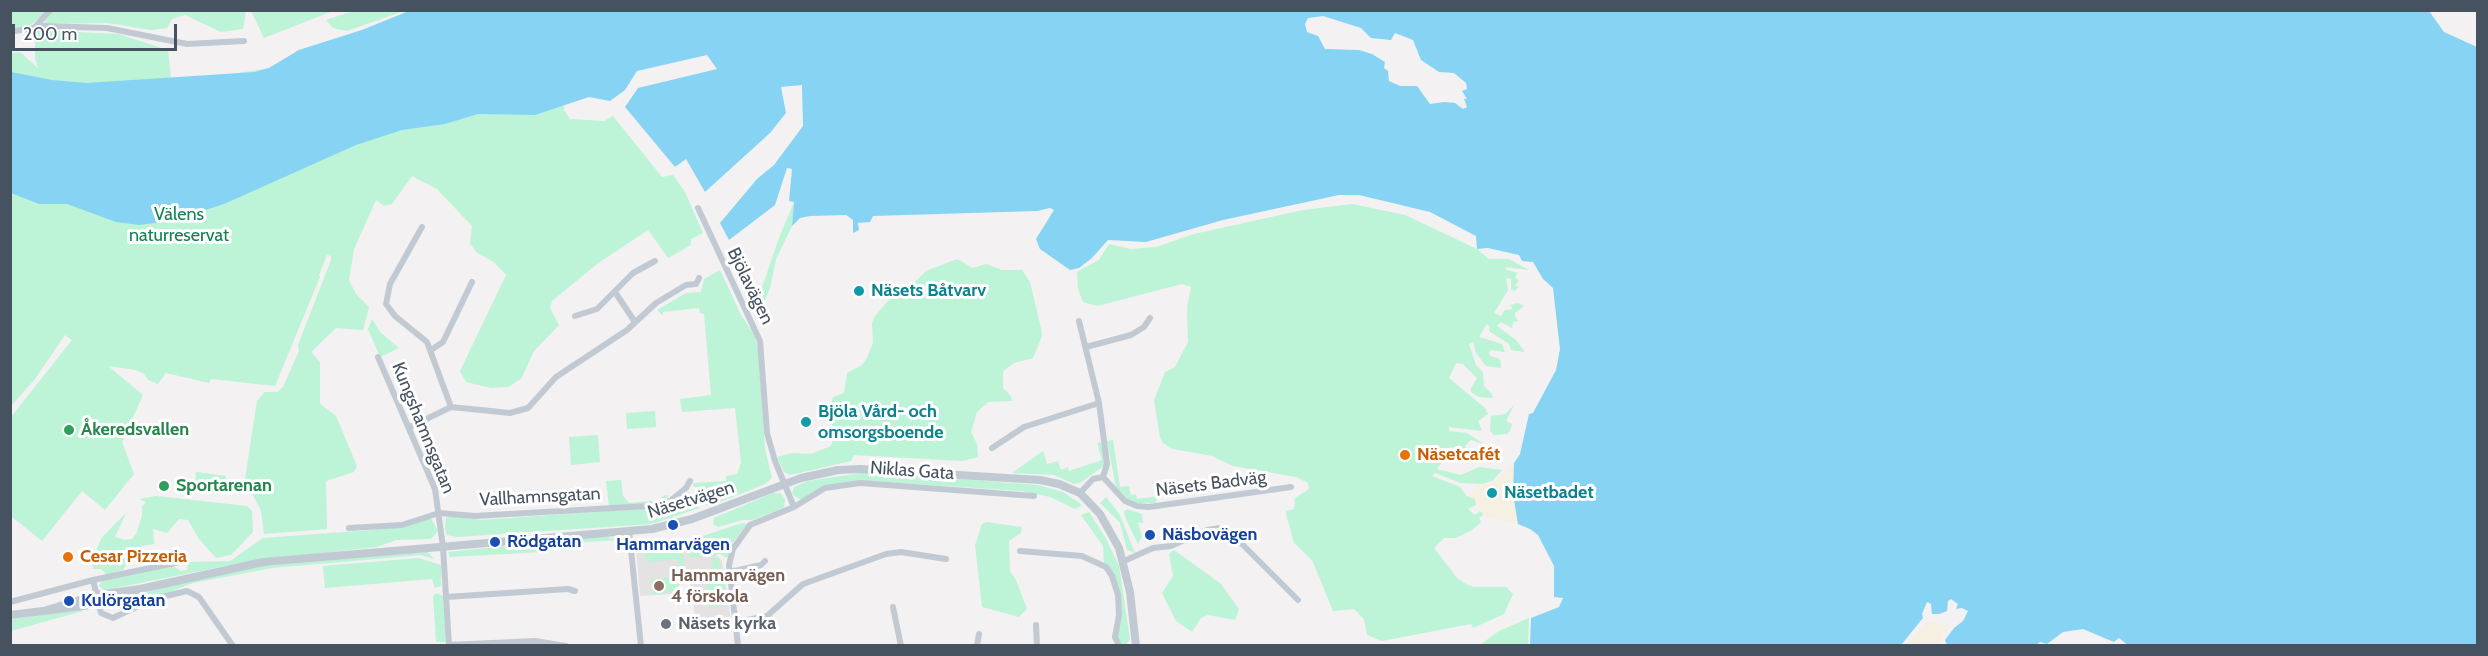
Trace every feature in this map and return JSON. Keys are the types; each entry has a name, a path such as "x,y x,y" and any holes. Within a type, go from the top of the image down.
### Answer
{"street":[{"path":"36,27 50,10"},
{"path":"10,32 36,27 107,28 187,44 244,41"},
{"name":"Bjölavägen","path":"698,208 760,342 767,433 794,507"},
{"path":"422,227 385,297 389,310 421,335 431,350 451,407"},
{"path":"575,316 597,309 633,273 655,261"},
{"path":"410,428 437,412 451,407 510,413 528,408 556,377 616,338 656,303 686,285 696,284 699,278"},
{"path":"431,350 443,342 472,282"},
{"path":"615,292 635,322"},
{"path":"1086,347 1131,335 1144,327 1149,318"},
{"path":"1079,321 1099,403 1107,464 1103,477 1093,479 1080,493"},
{"name":"Kungshamnsgatan","path":"378,357 435,489 443,547"},
{"path":"992,448 1024,427 1099,403"},
{"name":"Näsetvägen","path":"10,615 133,594 140,588 263,562 662,527 692,519 784,484 822,473 860,469 1040,480 1059,484 1080,493 1109,526 1124,561 1136,645"},
{"name":"Näsets Badväg","path":"1103,477 1125,501 1143,507 1291,487"},
{"name":"Vallhamnsgatan","path":"349,528 402,525 439,513 475,516 648,506 670,501 686,488 690,481"},
{"name":"Niklas Gata","path":"730,572 733,549 747,528 757,521 794,507 825,488 857,483 1034,496"},
{"path":"1124,561 1153,548 1171,546 1208,530 1220,528 1242,544 1298,600"},
{"path":"629,531 641,645"},
{"path":"443,547 449,645 536,641 566,645"},
{"path":"1020,551 1082,556 1106,567 1119,596 1119,615 1115,637 1119,645"},
{"path":"737,622 767,616 803,585 886,554 901,552 946,559"},
{"path":"10,602 93,580 184,561"},
{"path":"738,645 730,572 761,565 765,561"},
{"path":"93,580 104,616 113,618 168,594 193,592 199,597 232,645"},
{"path":"446,597 568,589 575,591"},
{"path":"892,607 901,645"},
{"path":"1036,625 1037,645"},
{"path":"977,645 978,634"}],"shaded area":[{"name":"Hammarvägen 4 förskola","path":"680,544 687,549 709,547 722,561 732,628 697,629 689,574 672,594 640,596 636,548 642,545 658,548"}],"green space":[{"path":"10,11 47,11 32,24 11,30"},
{"path":"52,11 246,11 243,29 221,32 185,15 172,19 167,28 151,30 108,23 43,24"},
{"path":"251,11 333,11 264,38"},
{"path":"353,11 404,11 347,31 333,28 326,20"},
{"name":"Välens naturreservat","path":"409,11 569,11 564,110 570,119 604,121 613,116 662,177 673,175 685,192 703,233 691,239 691,245 668,258 648,230 597,264 552,301 550,308 559,325 534,351 521,379 508,387 491,388 466,382 460,371 506,275 495,263 476,252 470,243 472,226 437,189 412,176 392,204 384,206 376,200 354,249 349,280 356,294 369,307 363,330 336,328 311,352 320,362 320,404 336,416 357,466 354,472 326,481 327,529 264,534 261,511 245,479 257,401 265,392 277,392 283,387 299,351 298,345 331,260 331,256 327,255 275,386 211,379 209,383 166,373 158,384 148,380 144,374 136,370 108,366 143,395 122,442 134,474 105,510 82,491 42,541 11,516 11,417 72,340 65,335 35,379 11,406 11,53 20,52 38,68 35,57 35,30 118,34 168,50 171,78 220,76 269,68 299,50 362,30"},
{"path":"794,202 792,226 776,259 770,288 760,312 757,307 758,299"},
{"path":"1352,204 1405,215 1477,249 1489,259 1509,259 1529,270 1505,267 1507,270 1518,273 1515,277 1519,281 1515,285 1519,287 1514,291 1511,289 1511,279 1506,278 1508,290 1494,313 1501,316 1505,310 1513,309 1510,305 1518,303 1524,306 1515,313 1519,321 1513,322 1512,328 1501,322 1497,326 1516,340 1525,352 1511,350 1509,344 1489,331 1490,327 1487,324 1479,337 1502,344 1505,352 1492,350 1489,352 1490,356 1500,359 1501,368 1486,366 1476,353 1473,342 1469,344 1476,365 1483,372 1484,386 1493,398 1479,397 1471,392 1477,378 1463,364 1456,363 1449,378 1485,408 1488,414 1478,421 1482,431 1449,427 1449,431 1467,433 1484,444 1471,440 1465,446 1469,452 1459,447 1446,448 1444,459 1437,469 1461,475 1479,467 1502,470 1492,481 1482,484 1461,483 1435,473 1432,476 1460,487 1467,496 1475,499 1476,505 1468,509 1475,515 1480,511 1484,514 1479,518 1481,522 1472,530 1456,538 1444,538 1434,548 1457,578 1466,584 1474,587 1506,587 1513,594 1504,614 1473,628 1471,624 1382,641 1367,635 1364,619 1354,609 1333,611 1312,560 1294,543 1286,514 1286,511 1294,509 1295,498 1309,489 1308,483 1296,477 1233,466 1212,456 1173,449 1163,443 1160,437 1154,400 1165,372 1175,367 1188,342 1187,307 1191,287 1182,284 1097,306 1083,302 1078,289 1077,272 1099,260 1109,244 1131,249 1156,247 1194,234 1303,210"},
{"path":"957,259 973,268 986,264 1002,270 1022,270 1030,282 1042,336 1033,358 1014,363 1003,371 1003,388 1011,396 1012,401 988,402 977,412 971,432 977,444 978,457 962,461 854,455 851,461 790,475 784,472 777,457 792,453 811,454 831,446 834,435 830,415 833,397 844,393 847,373 862,365 867,358 873,343 872,323 875,316 894,294 906,291 926,271"},
{"path":"720,270 741,315 755,336 758,349 765,449 772,478 765,484 710,506 704,504 699,487 694,487 693,483 726,481 726,476 737,474 741,463 735,408 682,412 680,399 711,395 704,314 700,313 699,308 663,312 663,316 657,310 686,293 701,292 704,279"},
{"path":"372,319 381,333 399,348 380,357 368,329"},
{"path":"1514,405 1506,421 1512,424 1510,431 1507,434 1494,435 1490,431 1491,416 1505,414"},
{"path":"655,411 656,427 627,429 626,413"},
{"path":"598,435 600,462 571,465 569,437"},
{"path":"1113,440 1120,487 1129,486 1131,495 1136,494 1137,499 1158,496 1155,503 1136,503 1116,487 1107,441"},
{"path":"1102,442 1105,465 1080,483 1074,484 1054,475 1012,473 1043,451 1047,464 1058,461 1061,470 1068,467 1069,471 1102,460 1097,443"},
{"path":"196,472 226,476 224,489 195,485"},
{"path":"868,472 1038,485 1063,492 1082,505 1075,509 1050,497 1021,491 870,481 828,485 801,500 792,494 794,487 808,481"},
{"path":"621,480 623,496 629,503 662,500 662,496 669,495 665,499 658,502 609,507 606,481"},
{"path":"687,492 694,495 699,508 652,524 456,537 447,535 445,529 446,518 450,515 481,520 651,508"},
{"path":"773,493 780,493 785,499 784,507 779,510 752,520 742,520 718,527 713,524 714,518"},
{"path":"156,496 247,506 252,511 253,532 231,555 216,558 199,539 188,520 179,519 167,533 153,529 154,544 132,548 123,570 107,575 101,569 93,569 92,559 102,537 126,513 115,537 125,540 132,539 142,516 142,507 146,502 139,499"},
{"path":"1106,497 1120,515 1135,553 1127,550 1120,523 1100,503"},
{"path":"1127,509 1142,514 1143,523 1138,522 1142,537 1138,544 1125,517 1124,512"},
{"path":"1089,512 1105,537 1119,566 1130,639 1126,645 1120,644 1117,637 1122,615 1120,593 1109,568 1104,563 1103,546 1081,515"},
{"path":"431,518 438,531 431,539 396,540 377,547 245,562 105,590 99,586 102,581 171,565 181,571 187,570 188,562 230,561 263,538 372,530"},
{"path":"986,522 1022,527 1021,533 1009,541 1010,571 1016,580 1027,609 1019,617 982,607 975,545 982,524"},
{"path":"742,523 747,524 734,541 727,558 720,554 689,558 688,541"},
{"path":"601,536 621,540 567,543 542,552 450,557 448,552"},
{"path":"679,545 683,548 685,573 679,572 678,559 650,562 645,557 644,547 659,550"},
{"path":"1174,550 1221,584 1239,609 1235,620 1208,615 1201,618 1192,632 1176,621 1162,593 1173,576 1169,554"},
{"path":"427,551 434,559 421,555 272,568 193,583 135,605 133,597 163,587 265,565"},
{"path":"419,558 441,565 441,586 435,588 432,579 325,588 323,566"},
{"path":"712,558 718,558 722,569 727,605 709,607 705,570 713,569"},
{"path":"675,577 678,585 676,591 653,595 651,579"},
{"path":"437,593 443,596 446,642 436,642 433,596"},
{"path":"83,611 11,631 11,619"},
{"path":"1529,618 1528,645 1480,645 1499,631"}],"sand":[{"name":"Näsetbadet","path":"1514,463 1513,494 1518,524 1488,517 1480,511 1475,499 1469,496 1476,487 1493,483"},
{"path":"1927,621 1949,625 1942,638 1942,645 1907,645"}],"water":[{"path":"409,11 2429,11 2444,32 2477,47 2477,645 2129,646 2119,638 2114,642 2083,629 2063,632 2047,644 2040,642 2036,645 1947,645 1945,640 1963,621 1968,611 1962,608 1956,609 1958,604 1951,599 1948,601 1947,611 1939,614 1932,614 1931,604 1927,602 1922,614 1923,618 1901,645 1530,645 1531,618 1559,607 1563,598 1554,597 1554,566 1538,535 1518,524 1513,494 1514,463 1520,454 1529,414 1533,413 1556,370 1560,349 1553,288 1543,279 1533,262 1522,261 1519,255 1488,248 1477,249 1476,236 1430,212 1359,195 1339,195 1223,220 1146,242 1108,240 1092,258 1079,268 1070,270 1040,249 1036,239 1054,210 1050,208 1037,211 873,216 870,222 858,223 859,230 853,233 853,220 846,215 800,218 792,226 794,202 789,201 792,169 787,168 775,205 729,240 720,223 757,179 774,165 803,126 802,85 781,87 786,113 770,133 705,192 686,159 675,167 625,107 638,88 717,69 707,55 637,71 625,90 610,101 589,97 535,115 478,114 445,124 402,130 356,145 224,204 171,221 139,225 116,222 67,204 39,204 11,193 11,72 52,80 86,83 255,72 269,68 299,50 362,30","holes":["1323,16 1361,28 1371,38 1391,40 1395,33 1413,40 1421,60 1439,72 1454,73 1466,83 1467,89 1462,91 1467,99 1464,99 1467,107 1463,109 1455,103 1444,102 1430,104 1417,86 1400,86 1389,81 1388,71 1384,68 1385,62 1372,54 1359,50 1325,49 1318,36 1307,32 1305,24 1308,18"]}],"place":[{"name":"Näsets Båtvarv","path":"859,291"},
{"name":"Bjöla Vård- och omsorgsboende","path":"806,422"},
{"name":"Åkeredsvallen","path":"69,430"},
{"name":"Näsetcafét","path":"1405,455"},
{"name":"Sportarenan","path":"164,486"},
{"name":"Näsetbadet","path":"1492,493"},
{"name":"Hammarvägen","path":"673,525"},
{"name":"Näsbovägen","path":"1150,535"},
{"name":"Rödgatan","path":"495,542"},
{"name":"Cesar Pizzeria","path":"68,557"},
{"name":"Hammarvägen 4 förskola","path":"659,586"},
{"name":"Kulörgatan","path":"69,601"},
{"name":"Näsets kyrka","path":"666,624"}]}
